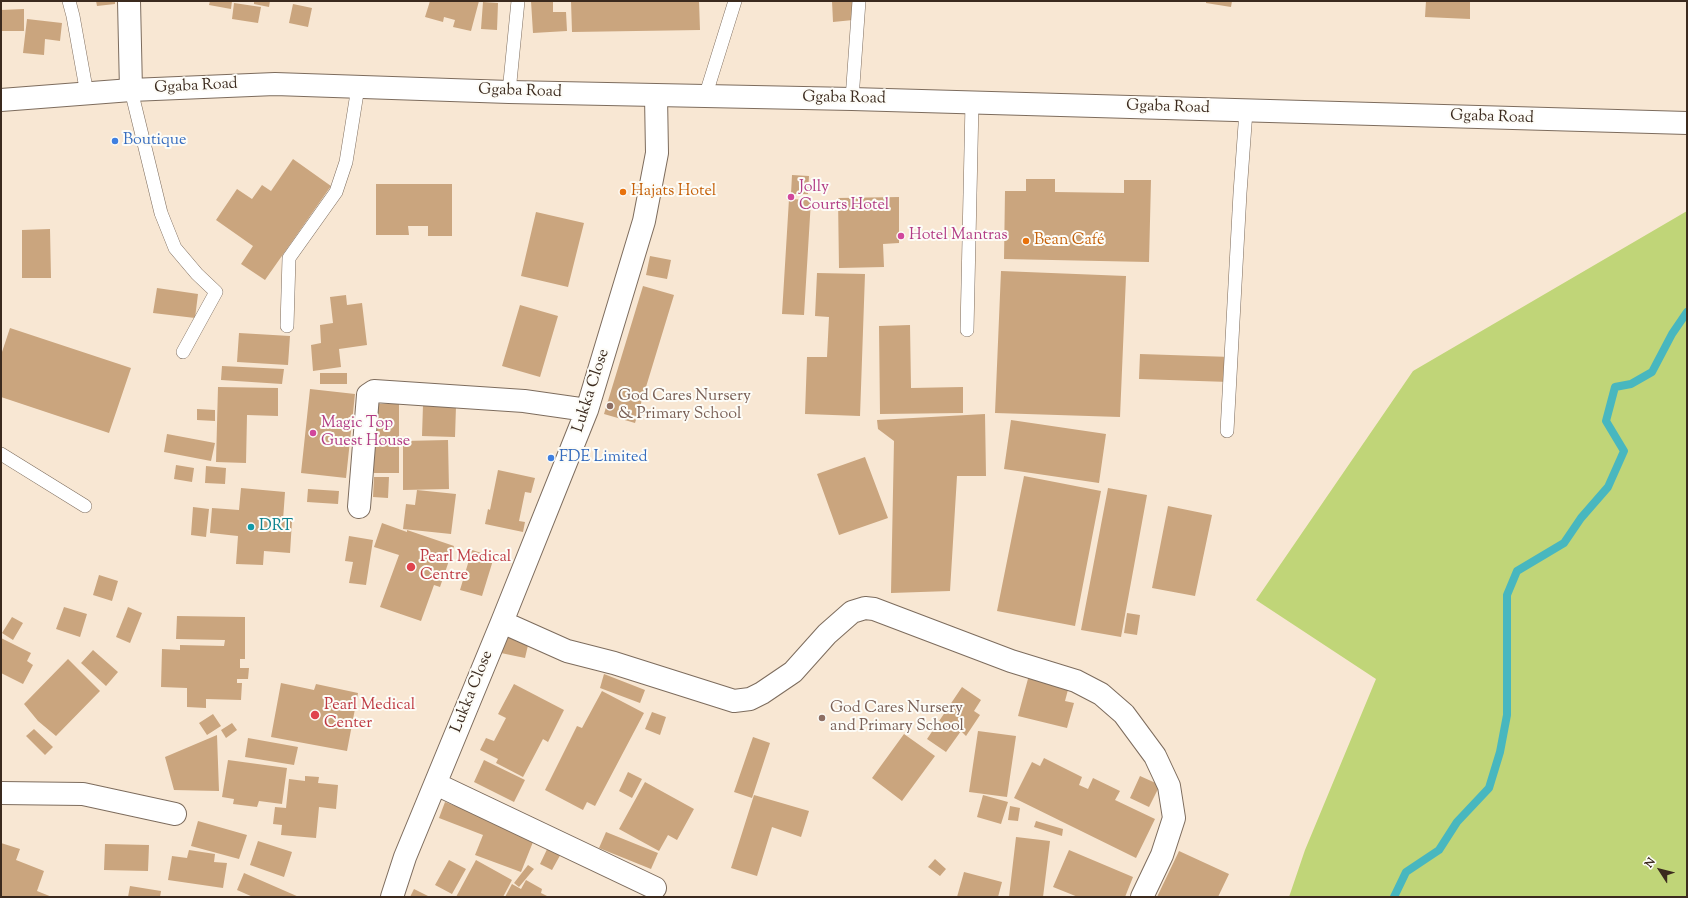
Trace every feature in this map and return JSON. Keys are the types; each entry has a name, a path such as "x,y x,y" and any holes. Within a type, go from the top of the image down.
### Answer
{"street":[{"path":"129,1 130,90"},
{"name":"Ggaba Road","path":"1,100 130,90 275,84 509,92 852,99 1687,123"},
{"name":"Lukka Close","path":"392,897 405,857 502,622 587,410 644,222 657,153 656,96"},
{"path":"359,507 368,395 374,391 524,401 587,410"},
{"path":"502,622 566,651 614,663 734,701 750,699 762,693 793,672 832,630 852,612 865,608 874,609 1011,661 1076,681 1101,694 1124,714 1155,756 1169,786 1174,818 1162,855 1142,897"},
{"path":"436,784 655,888"},
{"path":"1,793 83,794 175,814"}],"lane":[{"path":"69,1 73,16 86,94"},
{"path":"509,92 518,1"},
{"path":"705,97 735,1"},
{"path":"852,99 859,1"},
{"path":"287,326 289,258 336,192 346,162 358,87"},
{"path":"130,90 161,213 175,248 196,274 216,292 183,352"},
{"path":"967,330 972,103"},
{"path":"1227,431 1246,111"},
{"path":"1,454 85,506"}],"green space":[{"path":"1687,211 1687,897 1289,897 1305,850 1376,679 1256,600 1413,371"}],"building":[{"path":"96,1 115,1 115,4 97,6"},
{"path":"210,1 232,1 231,9 209,5"},
{"path":"254,1 270,1 269,7 254,4"},
{"path":"430,1 479,1 471,31 453,27 455,20 444,17 443,22 425,17"},
{"path":"531,1 553,1 553,12 566,12 567,31 533,33"},
{"path":"571,1 699,1 700,30 572,32"},
{"path":"832,1 852,1 853,20 833,22"},
{"path":"1206,1 1232,1 1231,7 1206,3"},
{"path":"1426,1 1470,1 1470,19 1425,17"},
{"path":"483,2 498,3 497,30 481,29"},
{"path":"234,3 261,7 258,23 232,19"},
{"path":"293,4 312,8 308,27 289,23"},
{"path":"24,9 24,31 1,31 1,10"},
{"path":"27,19 62,23 60,41 45,39 44,55 23,53"},
{"path":"293,159 331,186 265,280 241,264 253,246 216,220 237,189 252,199 262,185 271,191"},
{"path":"792,175 809,176 808,194 791,194"},
{"path":"1026,179 1055,179 1055,192 1124,193 1124,180 1151,180 1149,262 1004,259 1005,191 1026,191"},
{"path":"376,184 452,184 452,236 428,236 428,226 408,226 409,235 376,235"},
{"path":"899,197 899,243 883,244 884,267 839,268 838,198"},
{"path":"789,199 811,200 804,315 782,314"},
{"path":"536,212 584,223 568,287 521,276"},
{"path":"50,229 51,278 22,278 22,230"},
{"path":"650,256 671,260 667,279 646,275"},
{"path":"1001,271 1126,276 1120,417 995,413"},
{"path":"817,273 865,274 860,416 805,414 807,357 827,357 829,317 815,316"},
{"path":"643,286 674,295 635,423 604,414"},
{"path":"157,288 198,294 195,318 153,313"},
{"path":"346,295 347,305 362,303 367,345 339,349 341,367 313,371 311,345 321,343 320,325 333,323 330,297"},
{"path":"520,305 558,316 540,377 502,366"},
{"path":"910,325 911,388 963,387 963,413 880,414 879,326"},
{"path":"10,328 131,368 109,433 1,397 1,355"},
{"path":"239,333 290,336 288,365 237,362"},
{"path":"1140,354 1231,357 1229,382 1139,379"},
{"path":"222,366 284,369 282,384 221,380"},
{"path":"320,373 347,373 347,384 320,384"},
{"path":"218,387 278,388 278,416 247,415 246,463 216,462"},
{"path":"310,389 355,394 346,478 301,473"},
{"path":"373,404 399,404 399,473 374,473"},
{"path":"423,405 456,406 455,437 422,436"},
{"path":"197,409 215,410 215,421 197,420"},
{"path":"985,414 986,476 957,476 950,591 891,593 894,441 878,429 877,420"},
{"path":"1011,420 1106,434 1099,483 1004,469"},
{"path":"167,434 215,443 211,461 164,452"},
{"path":"448,440 449,489 403,490 403,441"},
{"path":"865,457 888,518 839,535 817,474"},
{"path":"176,465 194,468 192,482 174,479"},
{"path":"206,466 226,468 225,484 205,483"},
{"path":"498,470 535,478 531,493 525,492 519,521 525,522 523,532 485,524 488,509 490,510"},
{"path":"1024,476 1101,491 1075,626 997,611"},
{"path":"374,477 389,477 388,498 373,497"},
{"name":"DRT","path":"241,488 285,492 283,520 292,521 290,553 264,551 263,565 236,564 238,536 210,533 212,508 239,510"},
{"path":"1108,488 1147,495 1121,637 1081,630"},
{"path":"308,489 339,491 338,504 307,502"},
{"path":"417,490 456,494 451,534 403,529 406,504 415,505"},
{"path":"1168,506 1212,515 1195,596 1152,588"},
{"path":"193,507 209,509 206,537 191,535"},
{"path":"382,523 454,546 440,587 434,585 421,621 380,607 399,555 374,547"},
{"path":"349,536 373,540 366,585 349,583 353,562 345,561"},
{"path":"472,550 494,557 482,596 460,590"},
{"path":"99,575 118,581 112,601 93,595"},
{"path":"64,607 87,614 80,637 56,629"},
{"path":"128,607 142,613 130,643 116,637"},
{"path":"1127,613 1140,615 1137,635 1124,633"},
{"path":"177,616 245,617 245,659 240,659 240,668 249,668 248,679 237,679 237,683 242,683 241,700 206,699 206,708 187,707 187,688 161,687 162,649 180,650 180,645 224,646 225,640 176,639"},
{"path":"12,617 23,623 13,640 2,633"},
{"path":"504,636 529,641 525,658 501,653"},
{"path":"1,638 31,653 27,661 33,665 23,684 1,673"},
{"path":"93,650 118,672 106,686 81,663"},
{"path":"68,659 100,691 56,736 38,721 24,704"},
{"path":"604,674 645,690 640,703 600,688"},
{"path":"1029,675 1069,686 1065,701 1074,703 1067,728 1018,716"},
{"name":"Pearl Medical Center","path":"281,683 314,690 316,684 358,693 347,751 271,737"},
{"path":"514,684 564,710 548,742 543,739 523,777 496,763 498,759 480,750 486,738 494,741 506,718 498,714"},
{"path":"962,687 981,700 974,711 980,715 966,736 961,731 946,752 927,739"},
{"path":"602,691 644,713 595,806 587,802 583,810 545,790 577,726 582,728"},
{"path":"652,712 666,717 660,735 645,729"},
{"path":"213,714 221,726 207,735 199,723"},
{"path":"232,723 237,730 226,738 221,730"},
{"path":"34,729 53,747 45,755 26,736"},
{"path":"978,731 1016,736 1007,797 969,792"},
{"path":"904,734 935,756 902,801 872,778"},
{"path":"217,735 219,791 174,790 165,757"},
{"path":"753,737 770,743 752,798 734,792"},
{"path":"248,738 298,747 294,765 245,757"},
{"path":"1044,758 1082,777 1079,785 1088,789 1093,778 1120,791 1115,800 1155,819 1136,858 1014,798 1032,762 1040,766"},
{"path":"228,760 287,768 282,804 259,801 257,807 233,804 234,799 222,797"},
{"path":"484,760 525,780 514,802 474,782"},
{"path":"628,772 642,779 632,798 619,791"},
{"path":"305,776 319,777 318,783 338,785 336,809 319,807 316,838 281,835 282,825 273,824 275,807 286,808 289,779 305,781"},
{"path":"1140,776 1160,785 1149,807 1130,798"},
{"path":"645,782 694,809 677,840 668,835 659,851 619,829"},
{"path":"754,795 809,811 801,837 772,827 757,876 731,868"},
{"path":"983,795 1008,802 1001,824 977,817"},
{"path":"445,802 535,837 521,872 475,855 483,835 439,818"},
{"path":"1010,806 1020,808 1018,821 1008,820"},
{"path":"198,821 247,835 239,859 191,846"},
{"path":"1036,821 1063,829 1062,836 1034,827"},
{"path":"606,832 658,853 651,869 599,848"},
{"path":"1016,837 1050,841 1043,897 1009,897"},
{"path":"258,841 292,852 284,877 250,865"},
{"path":"1,843 20,849 16,860 44,871 37,891 52,897 1,897"},
{"path":"550,843 563,850 552,870 540,864"},
{"path":"105,844 149,845 148,871 104,870"},
{"path":"189,850 215,854 214,862 227,863 223,888 168,880 172,856 187,858"},
{"path":"1069,850 1133,877 1125,897 1078,897 1053,887"},
{"path":"1179,851 1229,874 1218,897 1157,897"},
{"path":"935,859 946,869 940,876 928,867"},
{"path":"449,860 466,869 452,894 435,885"},
{"path":"476,860 512,880 503,897 456,897"},
{"path":"528,865 534,869 519,887 514,883"},
{"path":"964,872 1002,882 998,897 957,897"},
{"path":"244,873 299,897 253,897 237,890"},
{"path":"526,880 542,889 541,893 549,897 505,897 512,884 521,889"},
{"path":"130,886 161,891 160,897 128,897"},
{"path":"414,889 430,897 410,897"}],"waterway":[{"path":"1394,897 1406,872 1439,850 1457,822 1489,788 1500,752 1507,715 1507,595 1517,571 1564,543 1581,518 1608,487 1624,451 1606,421 1615,387 1631,384 1652,372 1672,334 1687,312"}],"place":[{"name":"Boutique","path":"115,141"},
{"name":"Hajats Hotel","path":"623,192"},
{"name":"Jolly Courts Hotel","path":"791,197"},
{"name":"Hotel Mantras","path":"901,236"},
{"name":"Bean Café","path":"1026,241"},
{"name":"God Cares Nursery & Primary School","path":"610,406"},
{"name":"Magic Top Guest House","path":"313,433"},
{"name":"FDE Limited","path":"551,458"},
{"name":"DRT","path":"251,527"},
{"name":"Pearl Medical Centre","path":"411,567"},
{"name":"Pearl Medical Center","path":"315,715"},
{"name":"God Cares Nursery and Primary School","path":"822,718"}]}
